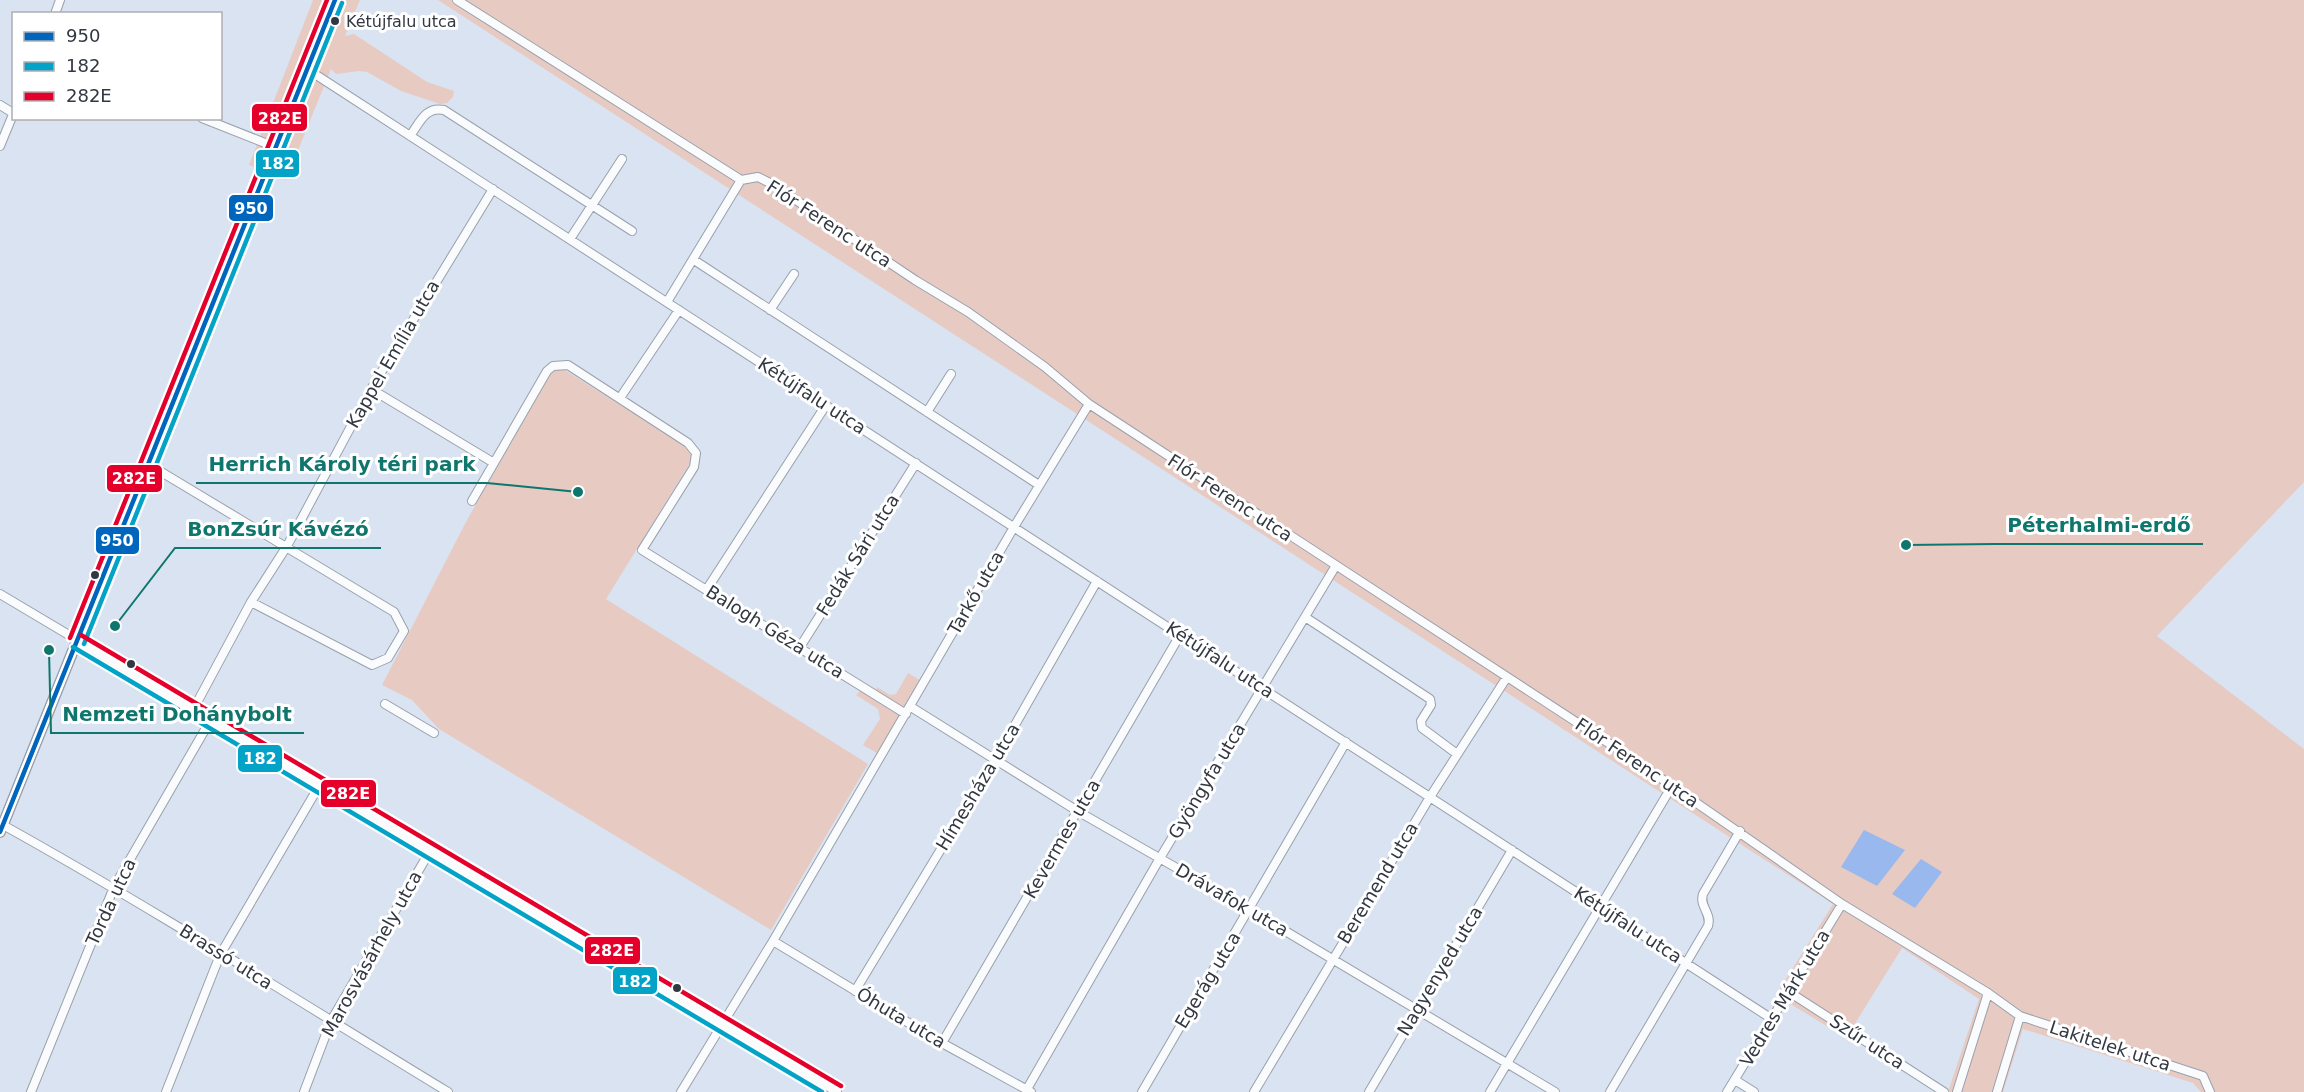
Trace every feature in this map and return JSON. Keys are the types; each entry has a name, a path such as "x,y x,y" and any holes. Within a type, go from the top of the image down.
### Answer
{"street":[{"path":"2,828 334,0"},
{"name":"Flór Ferenc utca","path":"457,0 741,180 758,177 772,184 915,280 968,312 1044,366 1089,404 1740,831 1842,904 2004,1003"},
{"name":"Kétújfalu utca","path":"307,69 1772,1019"},
{"path":"410,136 427,112 435,108 444,110 632,231"},
{"path":"0,146 12,115"},
{"path":"207,120 275,147"},
{"path":"570,239 622,159"},
{"path":"667,302 741,180"},
{"name":"Kappel Emília utca","path":"193,710 251,602 287,546 371,389 493,189"},
{"path":"694,260 1039,485"},
{"path":"770,310 794,274"},
{"path":"472,501 547,371 553,366 568,365 620,398 679,309"},
{"path":"927,412 951,374"},
{"path":"371,389 494,464"},
{"name":"Balogh Géza utca","path":"620,398 688,443 696,453 694,467 642,550 908,711"},
{"name":"Tarkő utca","path":"681,1092 774,941 1014,527 1089,404"},
{"path":"707,589 826,405"},
{"path":"148,464 394,612 404,631 388,658 372,664 354,657 251,602"},
{"name":"Fedák Sári utca","path":"800,647 916,464"},
{"name":"Gyöngyfa utca","path":"1029,1091 1160,858 1335,567"},
{"name":"Hímesháza utca","path":"855,991 995,760 1097,581"},
{"path":"0,594 319,786 837,1092"},
{"path":"1305,616 1430,699 1431,705 1421,721 1422,728 1457,754"},
{"name":"Kevermes utca","path":"942,1043 1079,812 1180,635"},
{"name":"Beremend utca","path":"1254,1092 1430,797 1507,677"},
{"path":"386,704 434,733"},
{"name":"Drávafok utca","path":"908,711 1250,910 1555,1092"},
{"name":"Torda utca","path":"32,1092 114,887 210,721"},
{"name":"Egerág utca","path":"1142,1092 1346,742"},
{"path":"166,1092 220,955 319,786"},
{"path":"1490,1092 1672,786"},
{"name":"Brassó utca","path":"2,828 114,887 220,955 448,1092"},
{"path":"1610,1092 1709,922 1709,915 1702,904 1703,894 1740,831"},
{"name":"Nagyenyed utca","path":"1369,1092 1512,850"},
{"name":"Marosvásárhely utca","path":"304,1092 331,1021 429,851"},
{"name":"Vedres Márk utca","path":"1727,1092 1842,904"},
{"name":"Óhuta utca","path":"774,941 942,1043 1029,1091"},
{"name":"Szűr utca","path":"1789,992 1944,1092"},
{"path":"1957,1092 1988,993"},
{"name":"Lakitelek utca","path":"2004,1003 2020,1016 2203,1076 2210,1092"},
{"path":"1996,1092 2020,1016"},
{"path":"1734,1080 1754,1092"}],"shaded area":[{"path":"313,0 360,0 345,36 354,34 427,82 454,91 453,97 447,103 440,104 401,91 367,72 336,74 331,69 286,180 249,165"},
{"path":"438,0 2304,0 2304,482 2157,636 2304,749 2304,1092 2201,1092 2193,1083 2023,1029 2003,1092 1948,1092 1979,999 1902,948 1846,1038 1776,995 1833,904"},
{"path":"563,369 686,446 691,453 690,463 606,599 868,764 771,930 439,729 412,700 382,685 467,520 550,375 554,371"},
{"path":"908,673 923,682 905,711 875,692 877,687 890,695 896,694"},
{"path":"860,691 902,716 880,755 863,745 880,719 878,709 856,695"}],"water":[{"path":"1864,830 1905,850 1877,886 1841,867"},
{"path":"1921,859 1942,872 1915,908 1892,894"}],"transit line":[{"name":"282E","path":"70,638 327,0"},
{"name":"950","path":"0,832 335,0"},
{"name":"182","path":"84,644 342,3"},
{"name":"282E","path":"81,635 841,1086"},
{"name":"182","path":"73,647 822,1092"}],"place":[{"name":"Kétújfalu utca","path":"335,21"},
{"name":"Herrich Károly téri park","path":"578,492"},
{"name":"Péterhalmi-erdő","path":"1906,545"},
{"name":"BonZsúr Kávézó","path":"115,626"},
{"name":"Nemzeti Dohánybolt","path":"49,650"}]}
